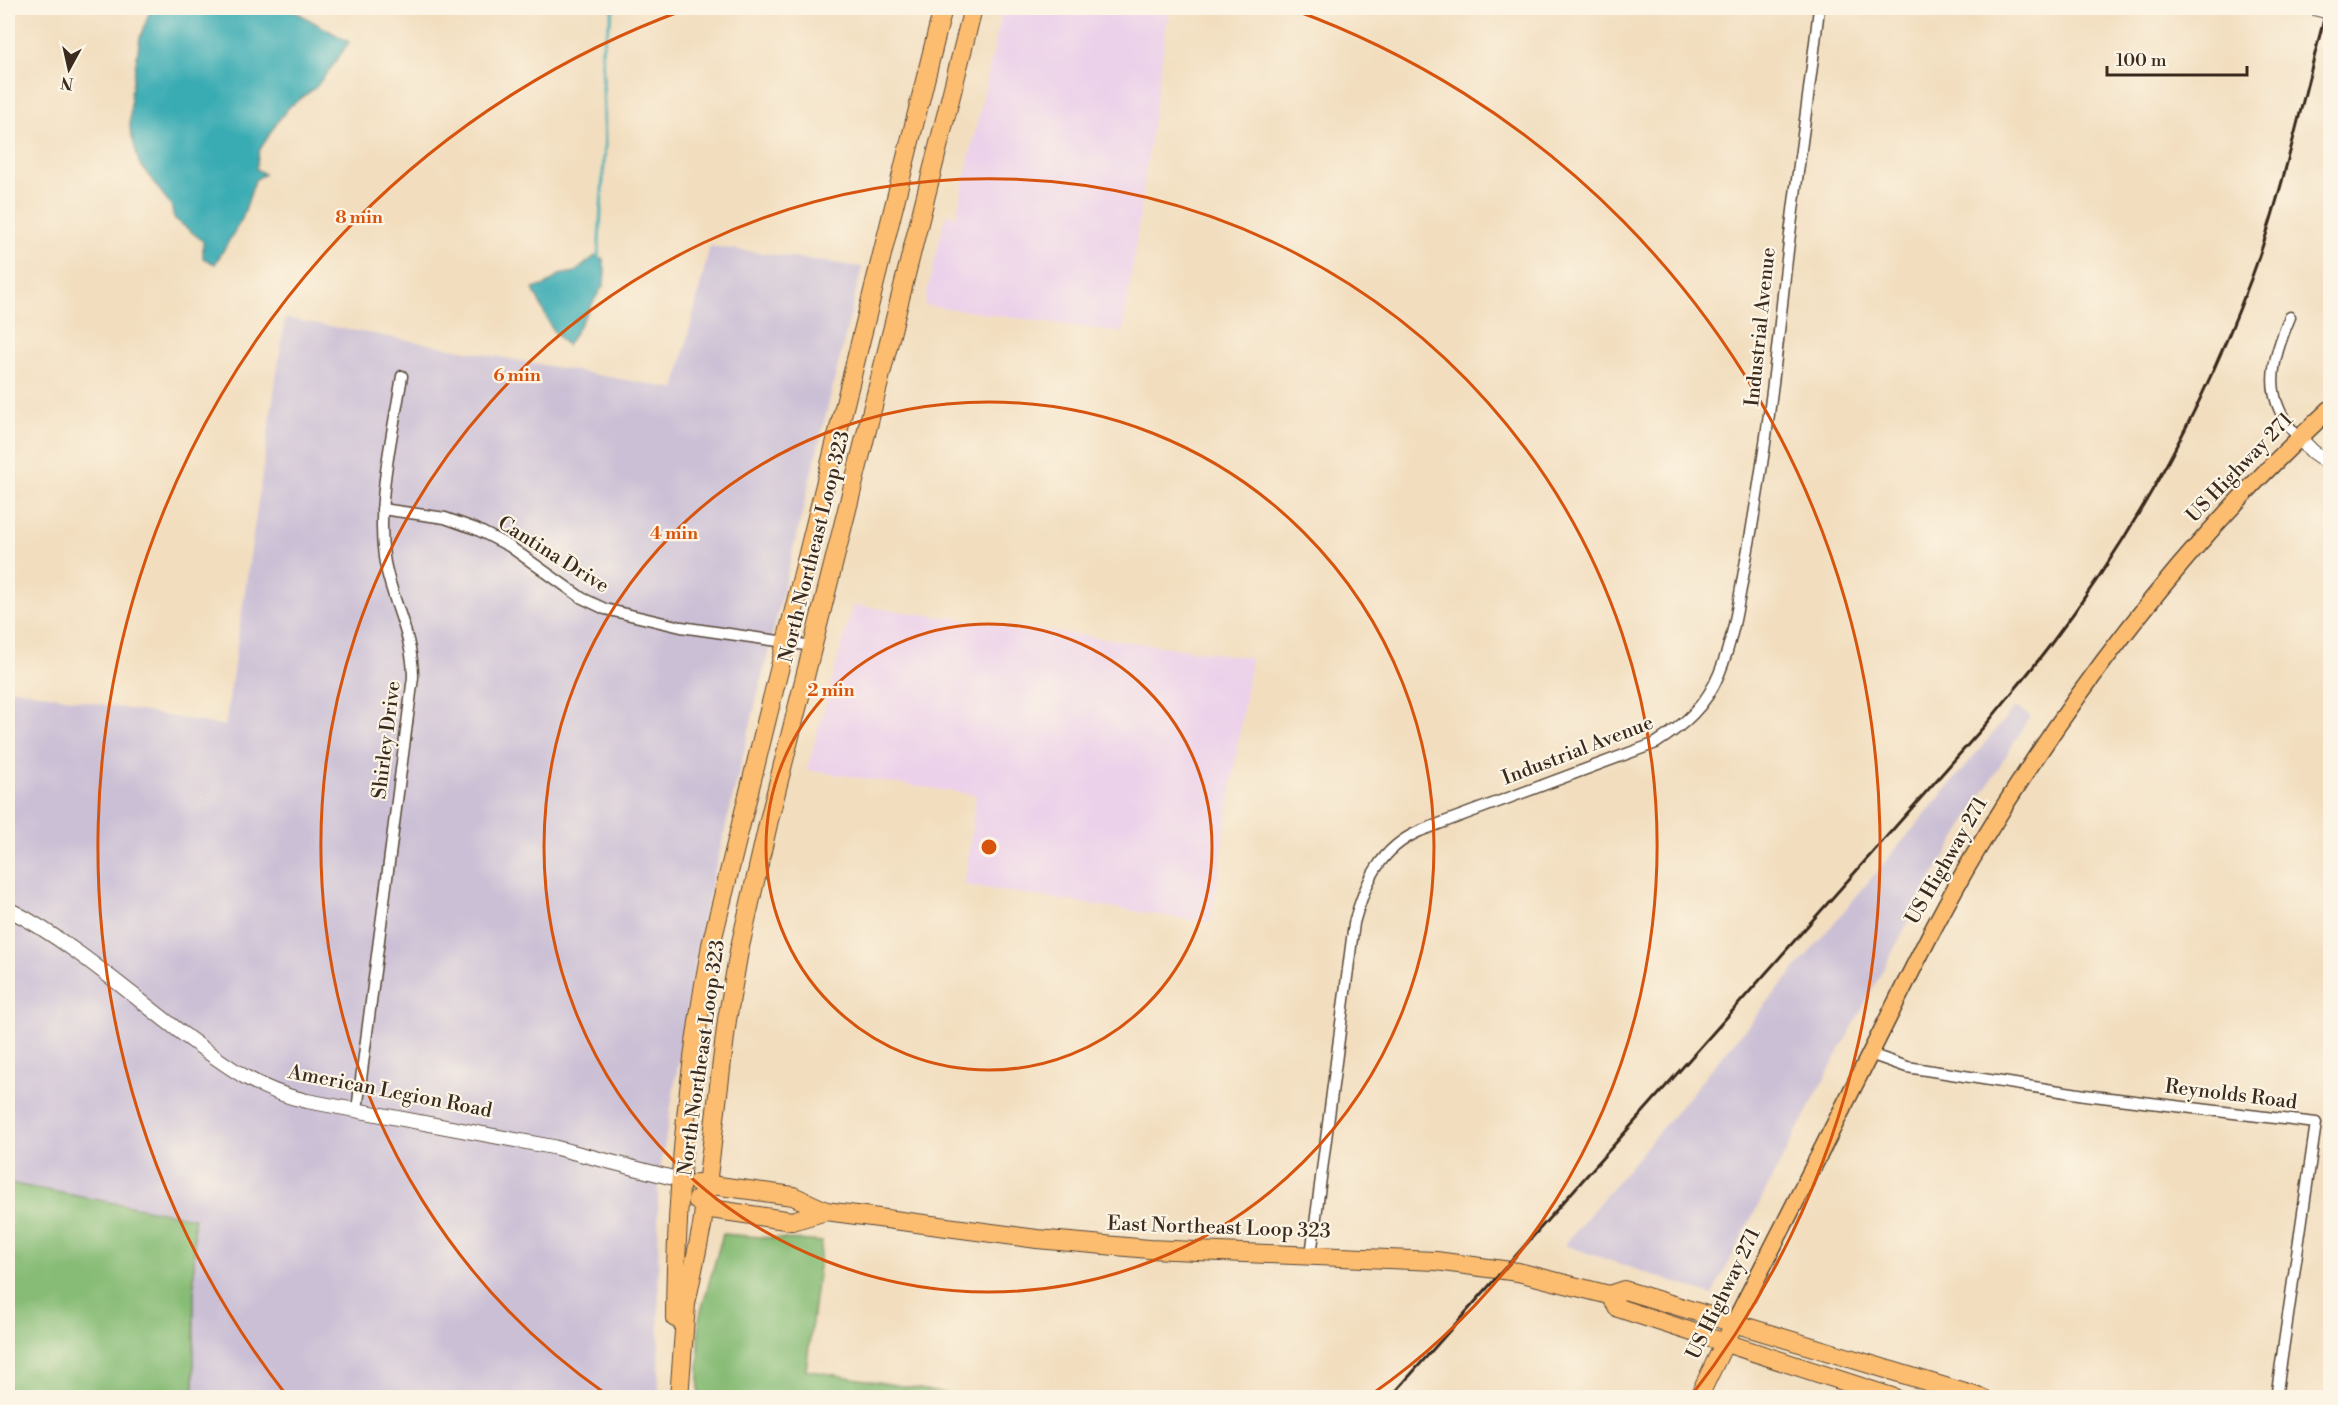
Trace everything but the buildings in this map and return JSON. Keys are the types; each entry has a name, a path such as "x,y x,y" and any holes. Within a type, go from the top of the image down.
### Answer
{"highway":[{"name":"North Northeast Loop 323","path":"679,1391 675,1360 675,1253 695,1049 711,945 943,8"},
{"name":"North Northeast Loop 323","path":"679,1391 689,1284 704,1208 722,1054 739,951 973,8"},
{"path":"914,126 942,133"},
{"path":"810,544 837,551"},
{"path":"711,945 739,951"},
{"path":"681,1180 704,1208"},
{"name":"American Legion Road","path":"681,1180 707,1184"},
{"name":"East Northeast Loop 323","path":"707,1184 793,1196 826,1211 1097,1245 1406,1259 1472,1265 1539,1277 1609,1295 1624,1290 1734,1323 1930,1390 1982,1398"},
{"name":"East Northeast Loop 323","path":"704,1208 792,1221 826,1211"},
{"name":"East Northeast Loop 323","path":"1609,1295 1618,1308 1726,1341 1895,1398"},
{"name":"US Highway 271","path":"1698,1398 1734,1323"}],"main road":[{"name":"US Highway 271","path":"1734,1323 1926,943 1978,849 2072,703 2122,636 2206,535 2300,438 2331,410"}],"street":[{"name":"Industrial Avenue","path":"1311,1255 1319,1179 1354,923 1364,888 1382,859 1398,842 1419,831 1656,743 1689,719 1705,700 1719,676 1729,647 1742,586 1770,413 1789,236 1819,8"},
{"path":"2314,8 2331,12"},
{"path":"2290,317 2274,359 2274,387 2280,412 2313,452 2331,464"},
{"name":"Shirley Drive","path":"357,1110 413,676 410,644 384,561 382,509 402,376"},
{"name":"Cantina Drive","path":"382,509 427,514 476,529 509,546 582,598 605,609 665,624 813,646"},
{"name":"American Legion Road","path":"8,909 70,949 225,1065 253,1083 292,1098 553,1147 681,1180"},
{"name":"Reynolds Road","path":"1870,1054 1906,1067 2085,1095 2316,1123 2276,1398"}],"shaded area":[{"path":"1003,8 1169,8 1123,333 924,305 946,214 956,217"},
{"path":"710,246 862,267 702,924 658,1183 659,1397 194,1397 194,1219 8,1183 8,688 225,726 285,318 675,389"},
{"path":"853,605 1251,658 1211,923 965,885 976,795 807,770"},
{"path":"2015,707 2030,716 1931,880 1712,1295 1564,1245"}],"green space":[{"path":"8,1183 194,1218 194,1397 8,1397"},
{"path":"723,1234 822,1242 806,1370 967,1397 699,1397 699,1318"}],"water":[{"path":"151,8 289,8 349,42 315,88 289,107 259,151 256,169 264,174 255,180 242,219 215,264 203,258 203,241 174,218 171,205 139,163 130,129 131,93 140,38"},
{"path":"595,256 603,259 604,284 567,346 552,329 533,289 546,285 559,275 575,272"}],"waterway":[{"path":"598,258 605,145 602,49 614,8"}],"railway":[{"path":"1390,1398 1988,722 2048,648 2109,562 2137,517 2188,424 2232,328 2251,279 2283,179 2327,8"}]}
